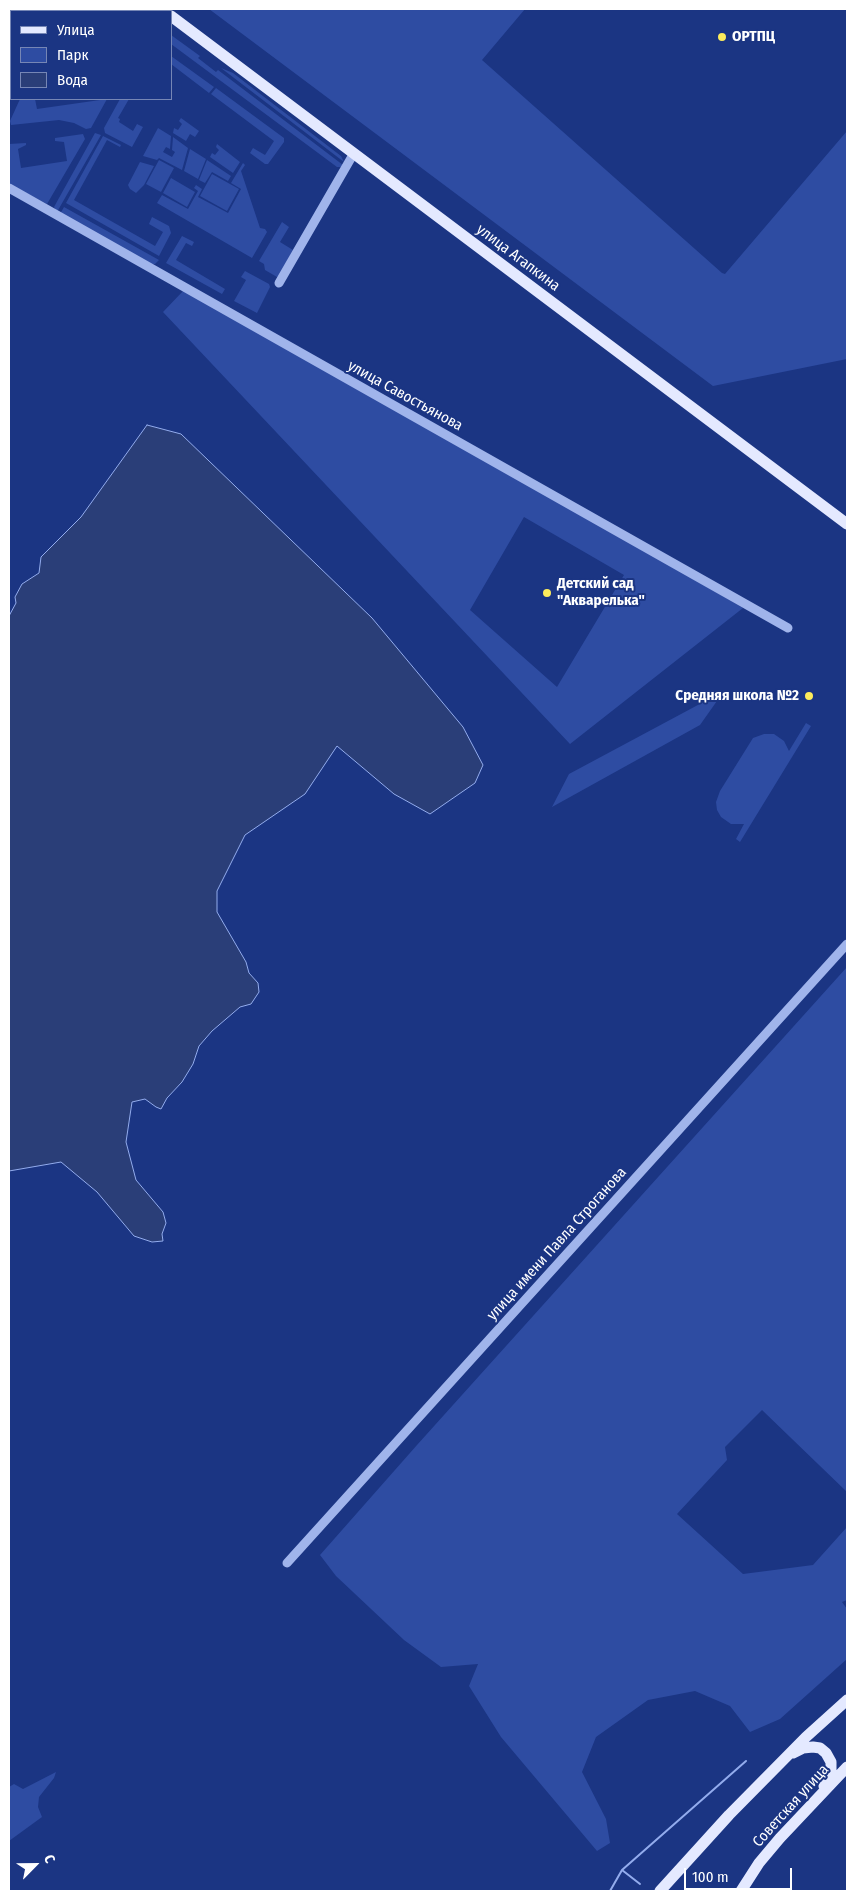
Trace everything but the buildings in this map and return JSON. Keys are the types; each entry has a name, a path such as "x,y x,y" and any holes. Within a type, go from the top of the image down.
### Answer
{"main road":[{"name":"улица Агапкина","path":"172,17 847,524"},
{"path":"660,1891 729,1815 787,1756 847,1700"},
{"path":"787,1756 803,1748 813,1747 820,1748 826,1753 831,1762 831,1771 820,1794"},
{"name":"Советская улица","path":"741,1891 759,1863 847,1766"}],"street":[{"path":"279,283 354,154"},
{"name":"улица Савостьянова","path":"9,188 788,628"},
{"name":"улица имени Павла Строганова","path":"288,1563 847,944"}],"green space":[{"path":"209,9 525,9 482,60 725,274 847,131 847,359 713,386"},
{"path":"172,36 200,56 198,58 216,72 218,70 343,165 337,167 172,45"},
{"path":"172,57 214,87 209,93 172,65"},
{"path":"221,68 233,73 341,156 344,162"},
{"path":"216,88 284,138 284,142 268,164 265,164 250,153 253,148 265,155 274,141 211,94"},
{"path":"20,100 35,100 37,109 106,100 91,128 86,129 74,123 59,120 11,125 10,121"},
{"path":"119,100 128,100 118,118 120,119 119,122 133,131 137,124 143,127 132,147 105,133 104,128"},
{"path":"181,118 199,131 195,137 190,134 186,141 173,133 174,128 178,130 182,124 179,121"},
{"path":"158,128 171,136 170,149 166,147 163,152 172,157 175,152 172,150 173,137 188,148 182,170 159,158 157,160 143,156"},
{"path":"95,133 101,135 57,212 54,207"},
{"path":"83,134 85,139 47,204 9,184 9,144 26,143 26,145 18,149 21,168 67,161 64,142 55,141 55,138"},
{"path":"103,136 121,145 120,147 107,140 74,200 155,246 163,232 149,224 152,217 169,226 171,233 159,256 66,203"},
{"path":"217,144 240,162 233,173 210,157 212,153 215,155 219,150 216,147"},
{"path":"190,149 206,159 198,179 184,171"},
{"path":"159,160 174,168 161,192 146,184"},
{"path":"207,160 231,176 228,181 212,172 205,183 199,180"},
{"path":"140,162 154,166 144,185 136,193 128,185"},
{"path":"243,163 245,165 241,171 260,228 265,229 267,232 252,258 157,203 162,195 188,209 198,191 194,188 196,185 202,189 198,197 228,213 241,189 231,183"},
{"path":"212,174 239,189 227,211 200,196"},
{"path":"171,178 195,192 187,207 163,193"},
{"path":"64,207 159,260 155,264 151,264 60,214"},
{"path":"282,222 289,227 280,242 293,250 277,277 265,270 264,264 259,261"},
{"path":"182,236 194,242 192,246 186,243 176,260 225,289 222,294 166,263"},
{"path":"245,271 269,284 270,287 257,313 234,301 246,280 241,277"},
{"path":"184,290 743,608 570,744 163,312","holes":["524,517 624,575 557,687 470,610"]},
{"path":"724,691 700,725 552,807 569,774"},
{"path":"806,723 811,726 740,842 736,839 744,824 731,824 721,817 717,810 716,802 720,791 753,738 764,734 774,734 784,741 789,751"},
{"path":"847,967 847,1492 762,1410 725,1447 727,1460 677,1514 743,1574 813,1565 847,1527 847,1600 842,1602 847,1609 847,1659 780,1719 750,1732 730,1706 695,1691 648,1700 596,1737 582,1772 606,1819 610,1843 597,1851 501,1737 469,1686 478,1664 441,1667 404,1640 336,1576 320,1555"},
{"path":"56,1772 54,1778 39,1797 38,1807 42,1817 9,1841 9,1787 14,1784 23,1789"}],"water":[{"path":"147,425 181,434 372,618 463,727 483,765 475,783 430,814 394,794 337,746 305,794 245,835 217,891 217,912 246,962 249,973 258,983 259,992 251,1004 240,1007 212,1031 199,1046 193,1064 161,1109 145,1099 132,1102 126,1142 136,1180 163,1212 166,1223 162,1234 163,1241 152,1242 134,1236 97,1192 61,1162 9,1171 9,616 16,603 15,597 22,584 39,573 41,557 81,517"}],"waterway":[{"path":"640,1884 622,1870 746,1761"},
{"path":"610,1891 622,1870"}],"place":[{"name":"ОРТПЦ","path":"722,37"},
{"name":"Детский сад \"Акварелька\"","path":"547,593"},
{"name":"Средняя школа №2","path":"809,696"}]}
